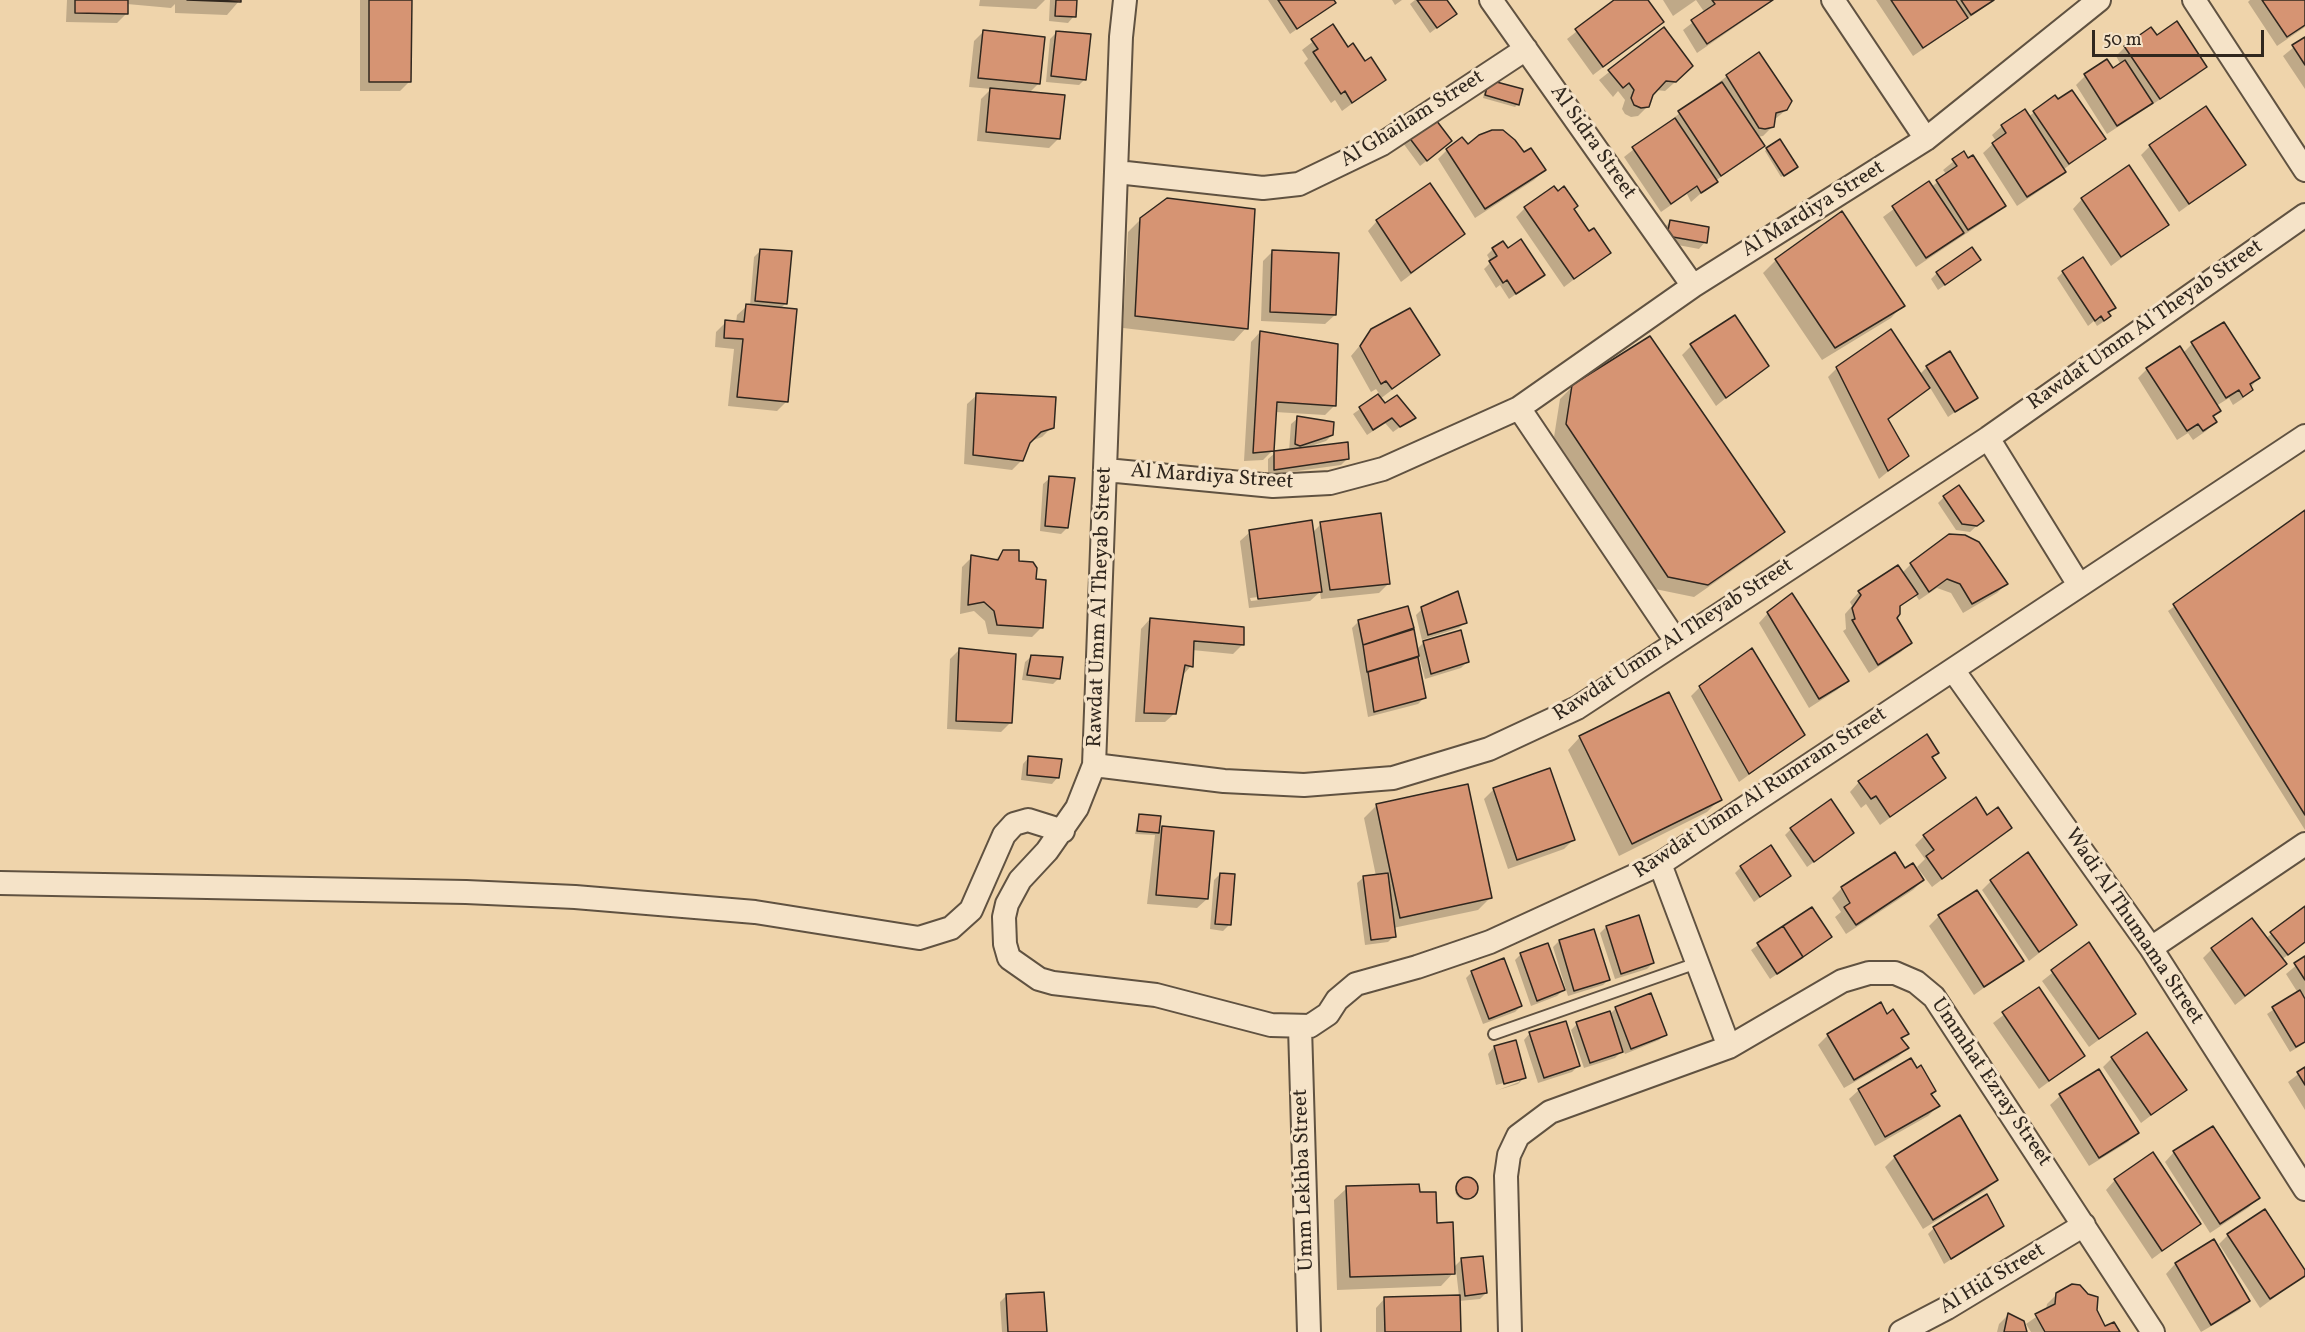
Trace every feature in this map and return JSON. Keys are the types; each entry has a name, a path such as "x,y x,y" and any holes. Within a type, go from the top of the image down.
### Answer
{"street":[{"name":"Rawdat Umm Al Theyab Street","path":"1125,0 1121,37 1094,765 1224,781 1292,784 1393,778 1489,749 1576,708 1988,438 2305,215"},
{"name":"Al Sidra Street","path":"1491,0 1693,286"},
{"path":"1833,0 1926,139"},
{"name":"Al Mardiya Street","path":"1106,470 1273,486 1330,483 1383,469 1519,408 1693,286 1926,139 2098,0"},
{"path":"2194,0 2305,170"},
{"name":"Al Ghailam Street","path":"1117,172 1263,188 1299,184 1382,144 1526,49"},
{"path":"1519,408 1676,641"},
{"name":"Rawdat Umm Al Rumram Street","path":"1094,765 1077,808 1063,831 1020,879 1007,904 1004,917 1005,944 1009,958 1039,979 1053,983 1156,994 1271,1025 1300,1027 1320,1022 1337,1000 1356,984 1417,967 1490,942 1660,864 2305,436"},
{"path":"1988,438 2079,585"},
{"name":"Wadi Al Thumama Street","path":"1953,670 2151,948 2305,1189"},
{"path":"0,883 455,892 575,897 755,912 919,938 951,928 971,910 1004,836 1014,824 1028,820 1063,831"},
{"path":"2151,948 2305,844"},
{"path":"1660,864 1729,1047"},
{"name":"Ummhat Ezray Street","path":"1510,1332 1506,1176 1509,1155 1518,1136 1550,1112 1729,1047 1842,981 1869,973 1895,973 1916,982 1934,997 2153,1332"},
{"name":"Umm Lekhba Street","path":"1300,1027 1309,1332"},
{"name":"Al Hid Street","path":"1901,1332 1947,1308 2084,1225"}],"lane":[{"path":"1494,1034 1697,963"}],"building":[{"path":"75,0 128,0 128,14 75,13"},
{"path":"187,0 241,0 241,2"},
{"path":"369,0 412,0 411,82 369,82"},
{"path":"1056,0 1077,0 1076,17 1055,16"},
{"path":"1278,0 1334,0 1336,3 1297,29"},
{"path":"1417,0 1447,0 1457,14 1437,28"},
{"path":"1614,0 1648,0 1664,22 1603,67 1575,29"},
{"path":"1712,0 1773,0 1707,44 1691,20 1715,4"},
{"path":"1891,0 1956,0 1968,18 1923,48"},
{"path":"1961,0 1994,0 1971,15"},
{"path":"2262,0 2305,0 2305,25 2287,37"},
{"path":"2177,21 2207,67 2160,99 2124,46 2151,27 2157,35"},
{"path":"1333,24 1348,47 1353,43 1365,61 1371,57 1386,80 1352,103 1345,91 1341,94 1313,52 1318,49 1311,39"},
{"path":"1664,27 1693,66 1676,82 1666,81 1653,95 1649,107 1641,108 1634,105 1631,98 1634,90 1629,83 1623,88 1608,70"},
{"path":"983,30 1045,37 1040,84 978,78"},
{"path":"1056,31 1091,34 1086,80 1051,76"},
{"path":"2305,37 2305,65 2292,45"},
{"path":"1759,52 1792,101 1787,110 1776,113 1774,127 1765,129 1759,128 1726,75"},
{"path":"2107,59 2113,68 2125,60 2153,103 2117,126 2084,74"},
{"path":"1489,80 1523,89 1519,105 1485,95"},
{"path":"1722,82 1765,146 1721,176 1678,111"},
{"path":"990,88 1065,95 1060,139 986,132"},
{"path":"2072,90 2106,139 2069,164 2033,111 2055,95 2058,99"},
{"path":"2206,106 2246,165 2189,204 2149,145"},
{"path":"2025,109 2066,172 2027,197 1992,143 2006,133 2001,125"},
{"path":"1433,116 1452,141 1427,161 1408,136"},
{"path":"1675,118 1718,182 1701,193 1697,186 1671,204 1632,147"},
{"path":"1492,130 1503,130 1524,152 1531,148 1546,170 1485,209 1446,149 1462,137 1468,144 1479,135"},
{"path":"1780,139 1798,167 1784,176 1766,148"},
{"path":"1964,151 1968,158 1973,155 2006,206 1968,230 1936,180 1957,166 1952,159"},
{"path":"2129,165 2169,225 2121,257 2081,198"},
{"path":"1929,181 1964,233 1926,258 1892,206"},
{"path":"1430,183 1465,234 1411,273 1376,220"},
{"path":"1554,186 1558,191 1564,186 1578,206 1574,209 1589,231 1594,228 1611,253 1574,279 1524,207"},
{"path":"1167,198 1255,209 1248,329 1135,316 1140,218"},
{"path":"1842,211 1905,306 1835,348 1775,259"},
{"path":"1670,220 1709,227 1707,243 1667,236"},
{"path":"1521,239 1545,275 1516,294 1507,280 1503,283 1489,261 1497,256 1492,248 1503,241 1508,248"},
{"path":"1972,247 1981,260 1945,285 1936,272"},
{"path":"760,249 792,251 787,304 755,301"},
{"path":"1272,250 1339,253 1336,315 1270,312"},
{"path":"2083,257 2116,308 2108,312 2111,316 2104,321 2101,316 2095,321 2062,271"},
{"path":"746,304 797,309 788,402 737,397 743,339 724,338 725,320 744,322"},
{"path":"1410,308 1440,355 1392,389 1386,381 1381,384 1360,346 1371,329"},
{"path":"1735,315 1769,366 1726,398 1690,344"},
{"path":"2224,322 2260,378 2250,384 2253,390 2243,397 2239,390 2226,398 2191,342"},
{"path":"1891,329 1930,388 1888,419 1909,456 1888,471 1836,367"},
{"path":"1260,331 1338,344 1336,406 1277,402 1274,451 1253,453"},
{"path":"1650,336 1785,532 1708,585 1668,577 1566,424 1572,385"},
{"path":"2180,346 2221,411 2213,416 2217,422 2203,431 2198,424 2187,431 2146,368"},
{"path":"1950,351 1978,398 1955,412 1926,366"},
{"path":"976,393 1056,397 1054,428 1041,432 1030,443 1023,461 973,455"},
{"path":"1378,394 1385,403 1397,395 1416,418 1400,427 1392,418 1373,430 1359,407"},
{"path":"1297,416 1334,422 1333,435 1300,446 1295,444"},
{"path":"1348,442 1349,459 1274,470 1274,451"},
{"path":"1049,476 1075,478 1068,528 1045,526"},
{"path":"1959,485 1984,521 1977,526 1962,524 1943,496"},
{"path":"2305,510 2305,815 2173,604"},
{"path":"1381,513 1390,584 1330,590 1320,522"},
{"path":"1312,520 1322,592 1258,599 1249,530"},
{"path":"1949,534 1965,535 1979,542 2008,584 1972,604 1960,584 1947,579 1929,592 1910,563"},
{"path":"1003,550 1019,550 1019,561 1033,562 1037,568 1036,579 1046,580 1043,628 997,625 994,611 984,602 968,605 971,555 998,560"},
{"path":"1898,565 1918,594 1900,606 1900,614 1897,618 1912,643 1878,665 1852,620 1855,619 1852,608 1861,595 1858,591"},
{"path":"1458,591 1467,623 1428,635 1421,607"},
{"path":"1792,593 1849,681 1819,699 1767,612"},
{"path":"1408,606 1414,628 1363,645 1358,620"},
{"path":"1150,618 1244,627 1244,645 1194,641 1193,667 1185,665 1176,714 1144,713"},
{"path":"1414,629 1419,656 1367,672 1363,645"},
{"path":"1461,630 1469,662 1431,674 1423,641"},
{"path":"959,648 1016,654 1012,723 956,721"},
{"path":"1752,648 1805,735 1749,774 1699,686"},
{"path":"1031,655 1063,657 1060,679 1027,675"},
{"path":"1418,657 1426,698 1374,712 1368,672"},
{"path":"1669,692 1722,800 1632,844 1579,736"},
{"path":"1927,734 1939,753 1932,757 1946,778 1890,817 1876,796 1871,799 1858,781"},
{"path":"1028,756 1062,759 1059,778 1027,775"},
{"path":"1550,768 1575,840 1517,860 1493,788"},
{"path":"1468,784 1492,898 1400,918 1376,804"},
{"path":"1976,797 1987,815 1998,807 2012,828 1942,879 1926,856 1934,850 1923,835"},
{"path":"1831,799 1854,833 1814,862 1790,828"},
{"path":"1139,814 1161,816 1159,833 1137,831"},
{"path":"1162,826 1214,831 1208,899 1156,895"},
{"path":"1771,845 1791,876 1760,897 1740,866"},
{"path":"1895,852 1905,868 1913,863 1924,880 1856,925 1844,907 1850,903 1841,887"},
{"path":"2028,852 2077,925 2039,952 1990,880"},
{"path":"1220,873 1235,874 1231,925 1215,924"},
{"path":"1388,873 1396,937 1371,940 1363,876"},
{"path":"1977,890 2024,961 1984,987 1938,915"},
{"path":"2305,906 2305,942 2288,955 2270,932"},
{"path":"1812,907 1832,937 1803,957 1783,926"},
{"path":"1639,915 1654,963 1621,974 1606,926"},
{"path":"2252,918 2287,964 2245,996 2211,948"},
{"path":"1783,926 1803,957 1777,974 1757,943"},
{"path":"1594,929 1610,980 1574,991 1559,940"},
{"path":"2089,942 2136,1014 2099,1039 2051,970"},
{"path":"1548,943 1565,990 1537,1001 1520,953"},
{"path":"2305,956 2305,980 2294,963"},
{"path":"1504,958 1522,1006 1489,1019 1471,971"},
{"path":"2039,987 2085,1056 2049,1081 2002,1012"},
{"path":"2300,990 2305,999 2305,1042 2296,1047 2272,1007"},
{"path":"1651,993 1667,1035 1631,1049 1615,1007"},
{"path":"1881,1002 1887,1014 1893,1009 1909,1034 1901,1038 1909,1048 1854,1080 1827,1034"},
{"path":"1610,1011 1623,1052 1590,1063 1576,1022"},
{"path":"1566,1021 1580,1066 1544,1078 1529,1032"},
{"path":"2147,1032 2187,1090 2151,1115 2111,1057"},
{"path":"1516,1040 1526,1078 1504,1084 1494,1046"},
{"path":"1911,1058 1917,1068 1921,1065 1936,1091 1931,1094 1940,1106 1885,1137 1858,1089"},
{"path":"2305,1067 2305,1085 2297,1072"},
{"path":"2099,1069 2139,1133 2099,1158 2059,1094"},
{"path":"1960,1115 1998,1180 1933,1220 1894,1156"},
{"path":"2213,1126 2260,1198 2220,1224 2173,1151"},
{"path":"2153,1152 2201,1224 2162,1251 2114,1179"},
{"path":"1467,1177 1475,1180 1478,1188 1475,1196 1467,1199 1459,1196 1456,1188 1459,1180"},
{"path":"1419,1184 1420,1192 1436,1192 1437,1223 1453,1222 1455,1274 1350,1277 1346,1186"},
{"path":"1987,1194 2004,1226 1951,1259 1933,1227"},
{"path":"2265,1209 2305,1270 2305,1276 2270,1299 2227,1234"},
{"path":"2214,1239 2250,1301 2211,1325 2175,1263"},
{"path":"1483,1256 1487,1293 1465,1296 1461,1258"},
{"path":"2072,1284 2080,1285 2088,1294 2098,1297 2097,1310 2105,1326 2114,1322 2120,1332 2045,1332 2035,1314 2055,1304 2056,1293"},
{"path":"1044,1292 1047,1332 1008,1332 1006,1294"},
{"path":"1460,1295 1461,1332 1385,1332 1384,1297"},
{"path":"2008,1313 2024,1321 2027,1332 2004,1332"}]}
